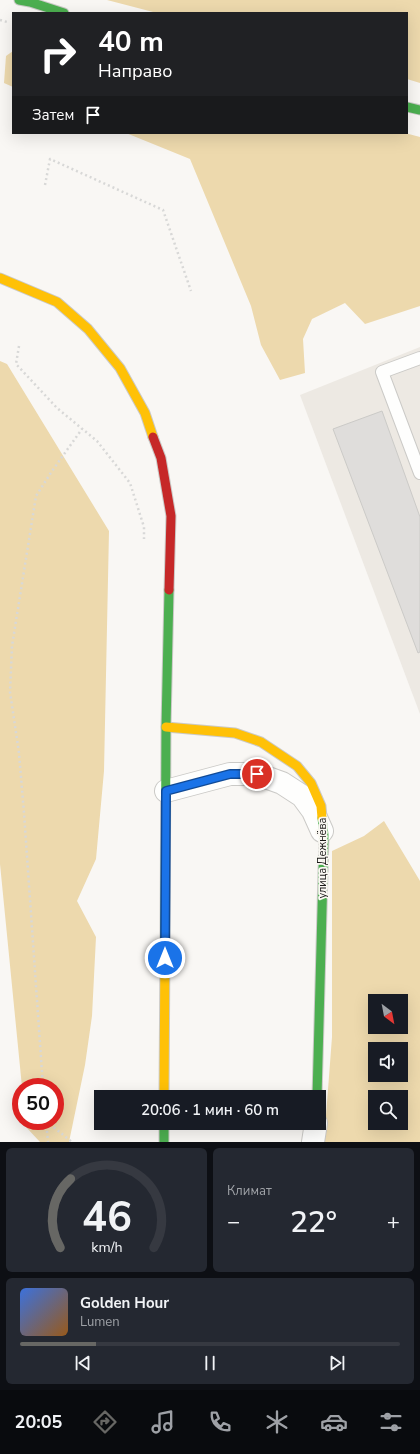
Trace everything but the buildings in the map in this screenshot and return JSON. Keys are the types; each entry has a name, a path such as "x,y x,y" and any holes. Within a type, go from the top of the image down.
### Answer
{"main road":[{"path":"20,0 61,12"},
{"path":"408,107 420,110"},
{"path":"0,278 57,302 88,329 120,368 145,413 161,458 171,516 166,727 164,1090"},
{"name":"улица Дежнёва","path":"166,727 235,733 261,742 297,766 311,783 321,806 324,835 317,1090"},
{"path":"164,1130 164,1142"}],"street":[{"path":"166,791 230,774 257,774 282,783 302,796 313,811 324,835"},
{"path":"313,1142 315,1130"}],"lane":[{"path":"420,358 382,372 420,473"}],"path":[{"path":"45,185 50,159 163,210 191,291"},
{"path":"19,346 16,364 57,408 97,441 130,483 144,527 144,543"},
{"path":"42,1078 19,753 10,692 12,646 36,496 82,429"},
{"path":"48,1142 46,1121 72,1142"}],"shaded area":[{"path":"107,0 420,0 420,83 408,79 408,12 153,12"},
{"path":"12,52 12,87 4,83 6,56"},
{"path":"128,134 408,134 420,137 420,306 365,324 345,303 312,319 303,339 305,373 280,380 261,345 251,306 190,159"},
{"path":"420,347 420,714 300,395"},
{"path":"0,361 7,364 109,531 104,771 96,859 77,901 96,937 92,1016 85,1065 69,1142 40,1142 29,1130 64,1130 64,1078 21,1078 0,864"},
{"path":"384,821 420,881 420,1142 324,1142 332,1037 332,851 364,836"}],"traffic: fast":[{"path":"19,0 61,12"},
{"path":"408,107 420,110"},
{"path":"165,946 166,727 169,590"},
{"path":"317,1090 324,835 322,818"},
{"path":"164,1130 164,1142"}],"traffic: slow":[{"path":"0,278 57,302 88,329 120,368 145,413 153,437"},
{"path":"166,727 235,733 261,742 297,766 311,783 321,806 322,818"},
{"path":"164,1090 165,946"}],"traffic: jam":[{"path":"153,437 161,458 171,516 169,590"}],"route":[{"path":"165,958 166,791 230,774 257,774"}]}
